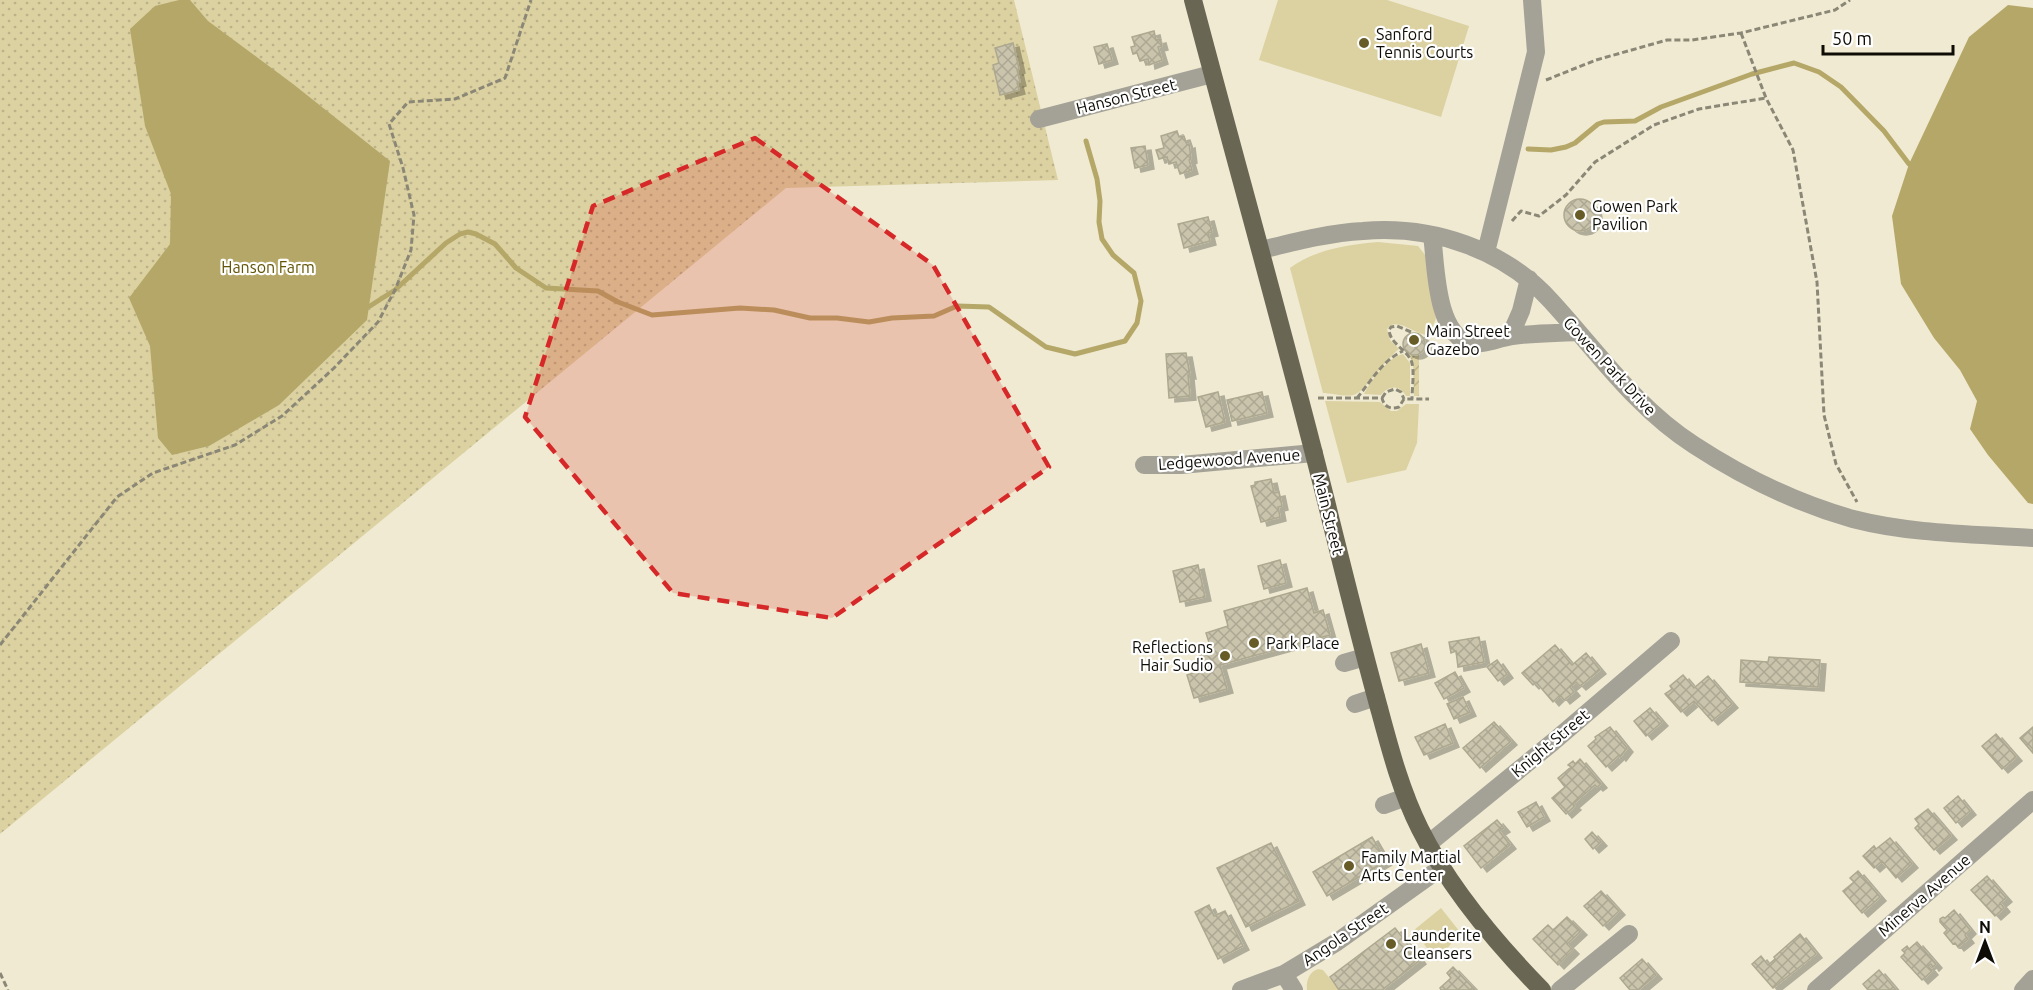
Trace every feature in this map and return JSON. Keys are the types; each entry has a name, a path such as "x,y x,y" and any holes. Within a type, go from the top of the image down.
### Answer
{"main road":[{"name":"Main Street","path":"1193,0 1261,250 1365,657 1406,797 1428,844 1442,867 1486,928 1542,990"}],"street":[{"path":"1486,252 1536,52 1532,0"},
{"name":"Hanson Street","path":"1039,119 1212,74"},
{"name":"Gowen Park Drive","path":"1261,250 1329,235 1362,231 1397,231 1432,235 1461,242 1486,252 1529,279 1553,302 1631,394 1658,418 1717,460 1769,488 1823,509 1876,524 1945,532 2033,538"},
{"path":"1432,235 1442,310 1455,333 1472,343 1493,341 1510,336 1577,332"},
{"path":"1510,336 1521,311 1529,279"},
{"name":"Ledgewood Avenue","path":"1144,465 1181,465 1314,453"},
{"name":"Knight Street","path":"1428,844 1553,742 1671,641"},
{"path":"1344,663 1365,657"},
{"path":"1355,704 1376,697"},
{"path":"1384,805 1406,797"},
{"name":"Minerva Avenue","path":"1816,990 2033,800"},
{"name":"Angola Street","path":"1241,990 1284,974 1296,958 1337,942 1442,867"},
{"path":"1560,990 1629,934"},
{"path":"1284,974 1294,990"},
{"path":"2024,990 2033,979"}],"path":[{"path":"0,645 117,497 153,473 235,445 282,416 334,368 378,322 395,290 411,250 414,214 389,124 408,102 455,99 505,78 531,0"},
{"path":"1527,88 1596,60 1667,40 1692,40 1741,33 1835,10 1850,0"},
{"path":"1741,33 1766,98 1793,150 1817,282 1824,415 1836,464 1859,506"},
{"path":"1492,229 1505,229 1521,211 1539,216 1566,195 1595,162 1654,125 1699,109 1766,98"},
{"path":"1411,332 1397,326 1389,328 1391,338 1412,364 1412,399"},
{"path":"1357,398 1383,365 1403,351"},
{"path":"1395,389 1401,392 1404,399 1401,405 1392,409 1384,404 1382,398 1386,392 1395,389"},
{"path":"1301,403 1324,397 1382,398"},
{"path":"1404,399 1429,399"},
{"path":"0,973 8,990"}],"highlighted area":[{"path":"755,138 933,265 1049,467 832,618 673,593 525,417 593,206"}],"green space":[{"name":"Hanson Farm","path":"0,0 1014,0 1058,180 786,188 0,834"},
{"name":"Sanford Tennis Courts","path":"1278,0 1387,0 1469,26 1441,117 1259,60"},
{"path":"1378,242 1418,246 1426,256 1436,318 1430,335 1401,325 1391,325 1387,329 1390,340 1399,349 1365,387 1353,395 1323,393 1290,268 1321,252"},
{"path":"1407,353 1419,355 1419,396 1414,396 1413,362"},
{"path":"1403,354 1410,363 1410,396 1406,396 1397,388 1387,390 1381,395 1364,394 1385,365"},
{"path":"1325,401 1380,402 1391,411 1397,411 1406,404 1419,404 1417,443 1406,470 1347,483"},
{"path":"1441,908 1460,932 1437,962 1414,930"},
{"path":"1318,969 1323,970 1339,990 1307,990 1309,977"}],"shaded area":[{"path":"179,0 190,0 208,21 293,84 390,161 367,320 279,405 209,446 172,455 158,438 150,346 129,298 170,244 171,194 145,126 130,29 155,6"},
{"path":"2008,5 2033,8 2033,504 2028,503 1988,455 1970,429 1977,401 1960,370 1934,338 1901,284 1892,216 1909,164 1969,37"}],"building":[{"path":"1154,31 1156,40 1160,39 1162,46 1158,47 1162,60 1149,65 1148,59 1140,61 1137,53 1133,54 1131,47 1135,46 1132,37"},
{"path":"1013,43 1019,69 1017,70 1020,82 1017,83 1019,90 1000,95 993,65 999,63 995,48"},
{"path":"1107,44 1112,60 1099,64 1094,47"},
{"path":"1177,131 1179,137 1184,136 1187,145 1189,144 1191,159 1189,160 1192,170 1180,174 1176,162 1169,164 1167,157 1159,159 1156,150 1164,148 1161,136"},
{"path":"1145,146 1148,165 1135,168 1131,148"},
{"name":"Gowen Park Pavilion","path":"1580,199 1591,204 1596,215 1591,226 1580,231 1569,226 1564,215 1569,204"},
{"path":"1208,217 1212,232 1208,233 1210,241 1184,248 1178,224"},
{"name":"Main Street Gazebo","path":"1414,333 1422,336 1425,344 1422,352 1414,355 1406,352 1403,344 1406,336"},
{"path":"1186,353 1190,375 1188,375 1190,396 1169,398 1166,354"},
{"path":"1218,392 1225,422 1206,427 1198,397"},
{"path":"1262,392 1267,413 1232,421 1227,400"},
{"path":"1271,479 1274,493 1279,492 1282,506 1278,507 1280,517 1261,522 1251,486 1255,485 1255,482"},
{"path":"1280,560 1286,583 1264,589 1258,566"},
{"path":"1198,565 1205,597 1180,602 1173,571"},
{"name":"Park Place","path":"1307,588 1314,613 1323,610 1330,635 1220,665 1227,689 1194,698 1187,675 1203,670 1199,655 1212,652 1206,633 1228,626 1224,611"},
{"path":"1479,637 1484,662 1458,667 1456,651 1451,653 1449,642"},
{"path":"1421,644 1429,673 1399,681 1391,653"},
{"path":"1555,645 1572,665 1586,653 1600,670 1580,686 1576,682 1570,687 1574,692 1564,700 1560,695 1553,702 1536,682 1533,685 1522,673"},
{"path":"1769,657 1820,660 1818,687 1740,682 1741,660 1768,662"},
{"path":"1497,660 1507,674 1498,681 1487,667"},
{"path":"1455,672 1464,688 1444,699 1435,683"},
{"path":"1683,675 1694,688 1708,676 1732,704 1712,721 1694,701 1681,712 1665,694 1672,689 1670,686"},
{"path":"1463,697 1470,712 1454,719 1447,704"},
{"path":"1650,708 1662,722 1646,736 1634,721"},
{"path":"1494,722 1511,741 1480,768 1463,748"},
{"path":"1445,724 1453,743 1424,755 1415,737"},
{"path":"1610,727 1627,748 1620,757 1619,755 1606,767 1588,746 1596,739 1595,737"},
{"path":"2033,727 2033,753 2020,738"},
{"path":"1996,734 2016,757 2002,769 1982,746"},
{"path":"1580,759 1601,784 1597,787 1595,785 1573,804 1575,806 1566,814 1552,798 1565,787 1558,778 1571,767 1568,765 1573,761 1575,764"},
{"path":"1958,796 1970,811 1956,823 1944,808"},
{"path":"1536,802 1544,817 1527,827 1518,812"},
{"path":"1928,809 1951,836 1934,850 1915,828 1919,824 1915,819"},
{"path":"1497,820 1504,828 1499,831 1510,845 1481,868 1464,846"},
{"path":"1592,832 1601,842 1593,849 1585,839"},
{"name":"Family Martial Arts Center","path":"1372,837 1386,861 1327,896 1313,872"},
{"path":"1890,838 1912,864 1896,878 1882,861 1874,868 1863,856 1874,846 1876,849"},
{"path":"1271,843 1299,901 1246,927 1217,868"},
{"path":"1858,871 1880,897 1862,913 1843,891 1854,882 1850,878"},
{"path":"1987,876 2006,898 2000,903 2004,908 1995,916 1971,890"},
{"path":"1601,891 1619,911 1603,926 1584,906"},
{"path":"1209,905 1214,916 1225,911 1243,946 1218,959 1195,912"},
{"path":"1954,910 1970,930 1965,935 1968,939 1958,947 1944,933 1947,930 1940,922 1940,919 1945,918"},
{"path":"1567,917 1581,931 1567,944 1573,950 1558,965 1533,939 1548,925 1553,930"},
{"name":"Launderite Cleansers","path":"1395,928 1420,960 1382,990 1339,990 1330,977"},
{"path":"1800,934 1816,954 1773,988 1752,964 1761,956 1768,965"},
{"path":"1917,942 1936,964 1933,967 1931,964 1928,966 1932,971 1922,980 1901,957 1905,953 1902,950 1907,946 1909,949"},
{"path":"1642,959 1656,975 1638,990 1630,990 1620,978"},
{"path":"1453,967 1475,990 1441,990 1440,988 1451,978 1447,973"},
{"path":"1879,970 1896,990 1868,990 1863,984"}],"waterway":[{"path":"1528,149 1551,150 1566,147 1575,143 1598,124 1635,121 1661,107 1752,74 1794,63 1819,72 1841,87 1884,131 1909,164"},
{"path":"370,306 395,290 446,243 468,232 495,244 516,268 546,288 598,291 618,302 652,315 740,308 774,310 810,318 837,318 869,322 892,318 934,316 957,306 989,307 1046,347 1075,354 1125,341 1137,323 1141,301 1134,273 1113,255 1102,239 1097,179 1086,141"}],"place":[{"name":"Sanford Tennis Courts","path":"1364,43"},
{"name":"Gowen Park Pavilion","path":"1580,215"},
{"name":"Main Street Gazebo","path":"1414,340"},
{"name":"Park Place","path":"1254,643"},
{"name":"Reflections Hair Sudio","path":"1225,656"},
{"name":"Family Martial Arts Center","path":"1349,866"},
{"name":"Launderite Cleansers","path":"1391,944"}]}
